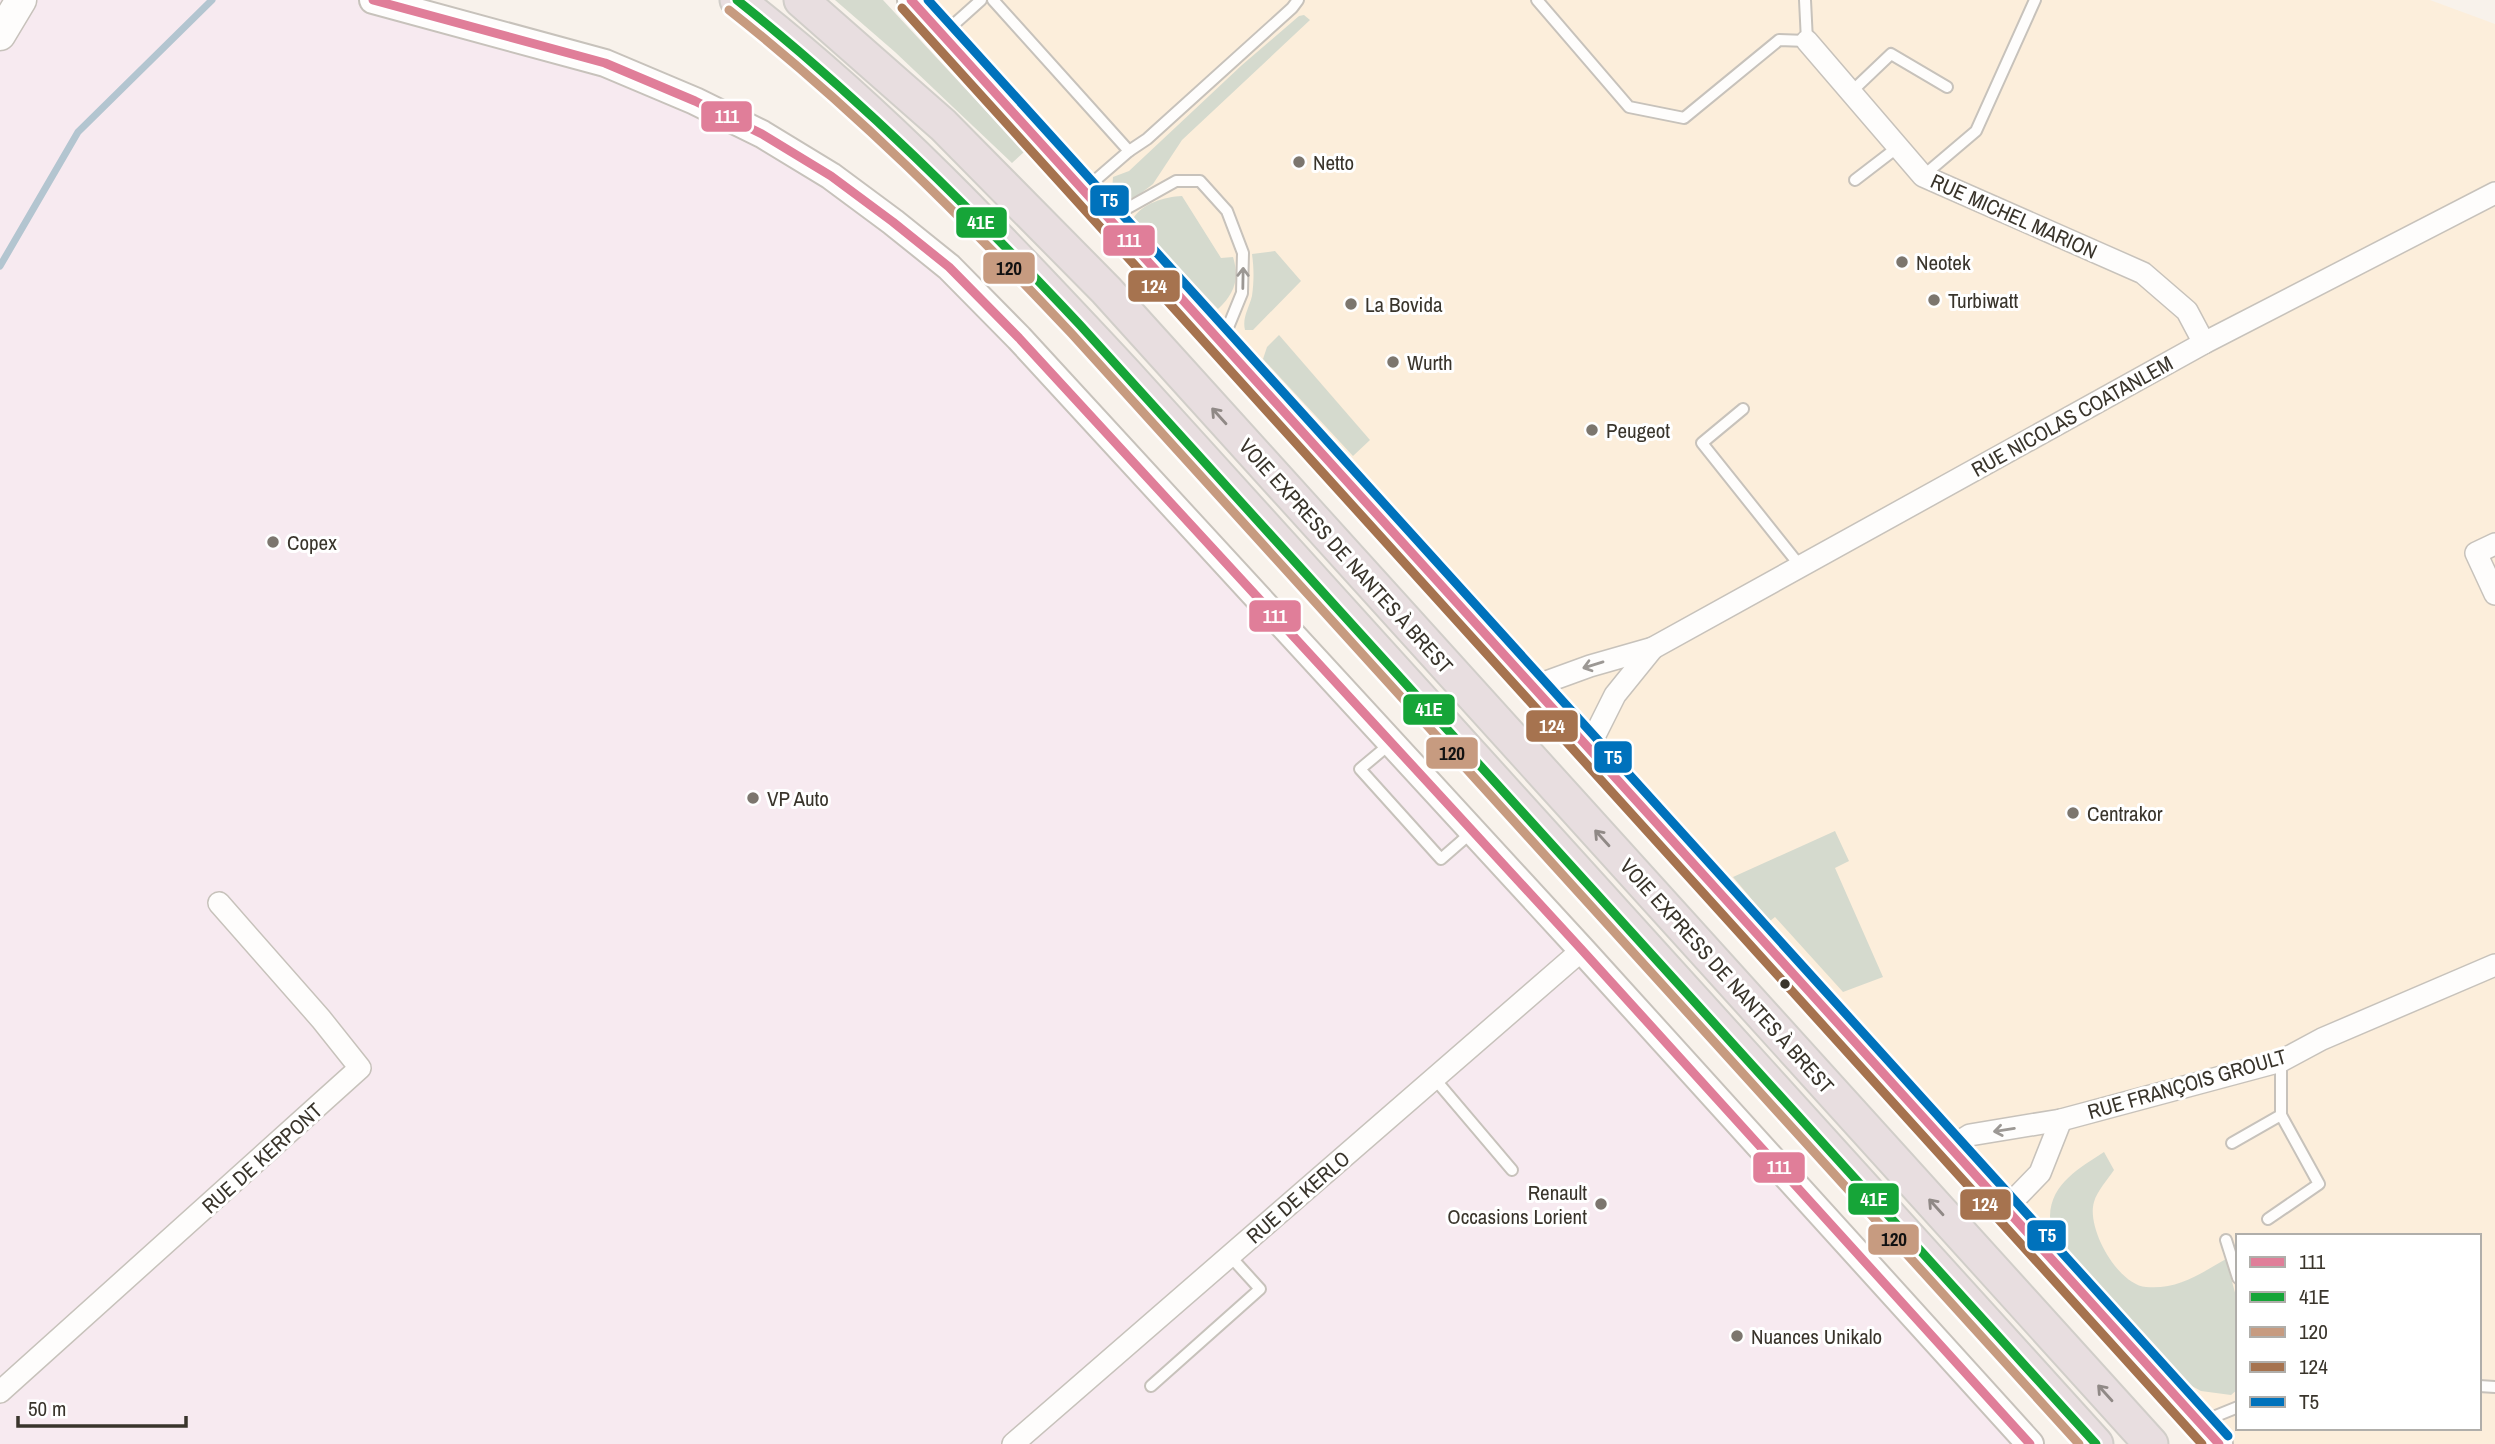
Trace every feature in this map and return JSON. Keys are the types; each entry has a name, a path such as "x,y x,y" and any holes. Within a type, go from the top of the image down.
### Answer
{"highway":[{"name":"VOIE EXPRESS DE NANTES À BREST","path":"737,0 845,91 1029,269 2096,1444"},
{"name":"VOIE EXPRESS DE NANTES À BREST","path":"801,0 943,125 1106,290 2151,1444"}],"main road":[{"path":"0,22 9,0"},
{"path":"0,35 21,0"}],"street":[{"path":"373,0 605,63 695,101 762,134 842,184 949,267 1002,320 1582,950 2030,1444"},
{"path":"911,0 2219,1444"},
{"name":"RUE MICHEL MARION","path":"1807,41 1923,176 2143,273 2186,311 2204,343"},
{"name":"RUE NICOLAS COATANLEM","path":"1535,686 1590,666 1653,648 2204,343 2495,193"},
{"path":"2495,544 2476,553 2495,594"},
{"name":"RUE NICOLAS COATANLEM","path":"1589,747 1615,695 1653,648"},
{"name":"RUE DE KERPONT","path":"0,1392 360,1068 321,1019 219,903"},
{"name":"RUE DE KERLO","path":"1013,1444 1582,950"},
{"name":"RUE FRANÇOIS GROULT","path":"1949,1147 1970,1135 2062,1120 2281,1061 2322,1039 2495,965"},
{"path":"2005,1209 2040,1173 2062,1120"}],"lane":[{"path":"942,35 981,0"},
{"path":"993,0 1129,151"},
{"path":"1084,190 1147,139 1298,0"},
{"path":"1537,0 1629,107 1684,118 1779,40 1807,41 1805,0"},
{"path":"1923,176 1976,131 2035,0"},
{"path":"1851,92 1891,54 1947,87"},
{"path":"1855,180 1898,147"},
{"path":"1110,218 1176,181 1200,181 1227,211 1243,253 1242,293 1222,342"},
{"path":"1743,409 1702,443 1801,567"},
{"path":"1391,743 1360,769 1441,859 1472,831"},
{"path":"2268,1219 2319,1184 2281,1115 2281,1061"},
{"path":"1434,1079 1512,1170"},
{"path":"2232,1143 2281,1115"},
{"path":"2226,1240 2236,1272"},
{"path":"1151,1385 1260,1289 1230,1256"},
{"path":"2199,1422 2236,1408"}],"shaded area":[{"path":"0,0 373,0 695,101 893,222 2030,1444 0,1444"},
{"path":"835,0 883,0 1024,152 1012,163 895,52"},
{"path":"911,0 2430,0 2495,24 2495,1444 2219,1444"},
{"path":"1304,15 1310,20 1182,140 1153,184 1136,197 1117,201 1112,191 1113,177 1129,171 1242,65 1299,16"},
{"path":"1182,196 1221,258 1233,257 1236,272 1234,286 1218,309 1133,219 1137,213 1154,202"},
{"path":"1275,251 1301,281 1253,330 1245,330 1245,317 1253,291 1252,254"},
{"path":"1279,335 1370,440 1353,456 1263,359 1267,347"},
{"path":"1835,831 1849,861 1835,868 1883,977 1843,992 1775,917 1770,921 1733,877"},
{"path":"2104,1152 2114,1170 2094,1202 2095,1226 2106,1254 2125,1277 2135,1284 2146,1287 2168,1286 2188,1280 2226,1259 2236,1296 2236,1391 2231,1395 2201,1391 2188,1384 2056,1242 2050,1216 2055,1194 2068,1178"}],"waterway":[{"path":"0,266 78,132 212,0"}],"transit line":[{"name":"111","path":"373,0 605,63 695,101 762,134 831,176 949,267 1019,338 1582,950 2030,1444"},
{"name":"41E","path":"737,0 872,116 1080,325 2096,1444"},
{"name":"111","path":"911,0 2219,1444"},
{"name":"T5","path":"928,0 2228,1436"},
{"name":"124","path":"902,8 2202,1444"},
{"name":"120","path":"729,10 820,86 906,165 1071,333 2079,1444"}],"place":[{"name":"Netto","path":"1299,162"},
{"name":"Neotek","path":"1902,262"},
{"name":"Turbiwatt","path":"1934,300"},
{"name":"La Bovida","path":"1351,304"},
{"name":"Wurth","path":"1393,362"},
{"name":"Peugeot","path":"1592,430"},
{"name":"Copex","path":"273,542"},
{"name":"VP Auto","path":"753,798"},
{"name":"Centrakor","path":"2073,813"},
{"name":"Renault Occasions Lorient","path":"1601,1204"},
{"name":"Nuances Unikalo","path":"1737,1336"}]}
